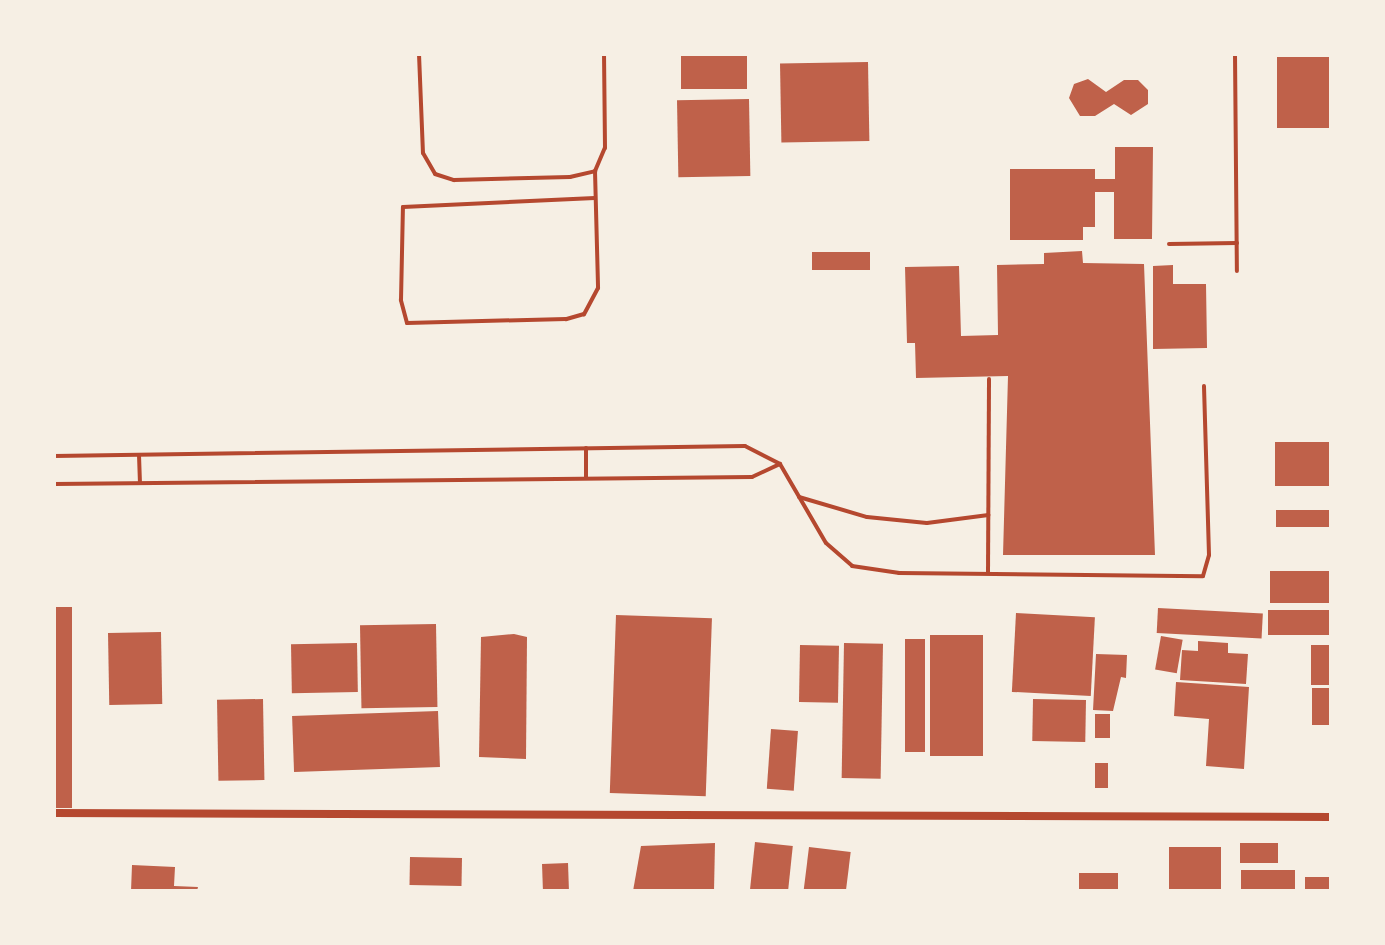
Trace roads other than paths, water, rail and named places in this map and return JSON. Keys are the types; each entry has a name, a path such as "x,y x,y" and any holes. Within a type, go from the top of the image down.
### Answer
{"street":[{"path":"54,813 1331,817"}],"lane":[{"path":"419,54 423,153 435,174 454,180 570,177 595,171"},
{"path":"595,198 403,207 401,300 407,323 536,321 584,314 598,288 595,171 605,148 604,54"},
{"path":"1235,54 1237,271"},
{"path":"1169,244 1237,243"},
{"path":"988,573 989,379"},
{"path":"54,456 745,446 780,464 826,543 852,566 988,573 1203,576 1209,555 1204,386"},
{"path":"586,448 586,477"},
{"path":"139,455 140,483"},
{"path":"54,484 752,477 780,464"},
{"path":"799,497 867,517 927,523 988,515"}]}
